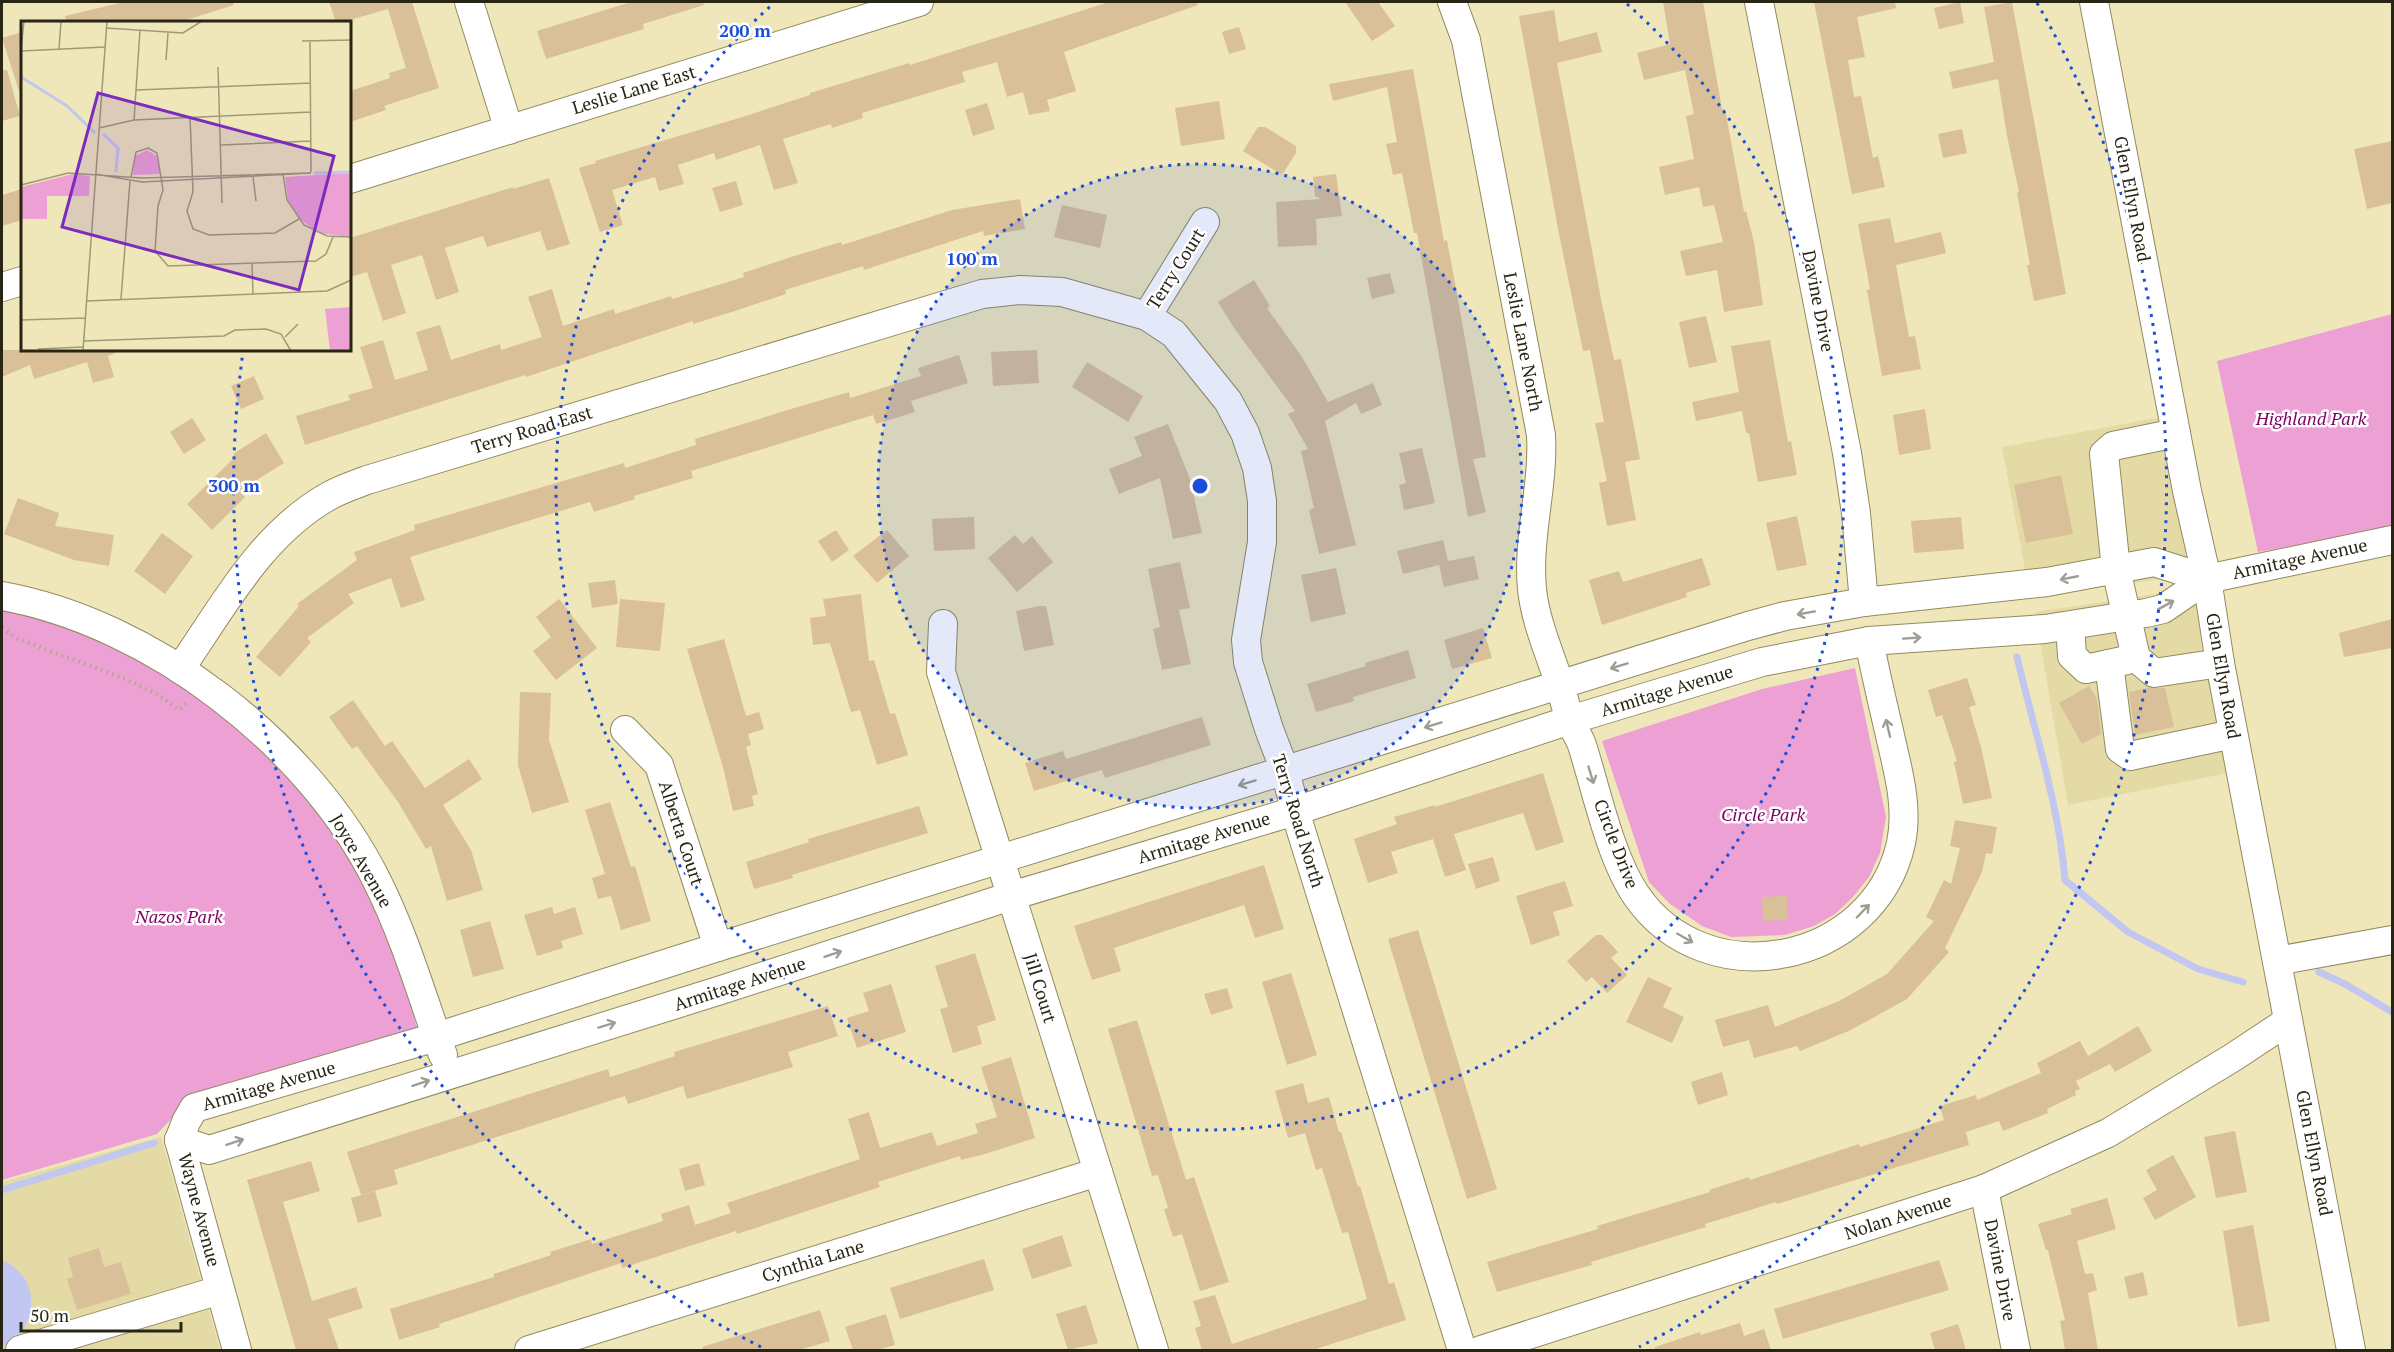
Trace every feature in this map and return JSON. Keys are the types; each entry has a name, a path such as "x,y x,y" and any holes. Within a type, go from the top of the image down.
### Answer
{"street":[{"path":"469,2 509,130"},
{"name":"Leslie Lane East","path":"351,179 919,2"},
{"name":"Leslie Lane North","path":"1452,2 1466,40 1541,435 1543,461 1531,565 1532,588 1534,605 1560,685"},
{"name":"Davine Drive","path":"1759,2 1847,453 1857,513 1864,602"},
{"name":"Glen Ellyn Road","path":"2094,2 2176,433 2207,579 2233,734 2351,1350"},
{"name":"Terry Court","path":"1147,316 1205,222"},
{"path":"2,287 21,281"},
{"name":"Terry Road East","path":"180,669 243,578 265,549 289,524 328,497 367,480 982,294 1020,290 1062,292 1147,316"},
{"name":"Terry Road North","path":"1147,316 1174,334 1216,384 1245,433 1257,468 1262,501 1262,542 1246,640 1248,662 1285,771 1295,811 1462,1350"},
{"path":"2176,433 2113,446 2104,454 2116,569 2126,616 2122,661 2120,748 2130,756 2233,734"},
{"name":"Armitage Avenue","path":"2207,579 2154,562 2047,582 1864,602 1785,616 1748,626 436,1037 194,1108 179,1140 209,1150 721,990 1011,896 1295,811 1570,720 1762,662 1869,641 2070,626 2163,609 2207,579 2392,540"},
{"path":"2,596 21,600 111,632 180,669"},
{"name":"Jill Court","path":"942,624 940,672 1154,1350"},
{"path":"2070,626 2072,656 2086,669 2122,661 2154,673 2220,663"},
{"name":"Circle Drive","path":"1560,685 1570,720 1581,741 1619,863 1634,893 1648,910 1678,935 1704,949 1720,954 1753,957 1782,955 1816,944 1847,926 1863,913 1881,890 1901,844 1903,795 1869,641"},
{"name":"Joyce Avenue","path":"180,669 231,705 267,737 293,762 342,822 376,879 405,941 449,1074"},
{"name":"Alberta Court","path":"625,730 659,765 718,947"},
{"path":"2277,960 2392,940"},
{"name":"Nolan Avenue","path":"1481,1350 1984,1189 2108,1133 2232,1058 2288,1021"},
{"name":"Wayne Avenue","path":"179,1140 237,1350"},
{"name":"Cynthia Lane","path":"529,1350 1098,1172"},
{"name":"Davine Drive","path":"1984,1189 2016,1350"},
{"path":"20,1350 220,1290"}],"path":[{"path":"2,628 16,638 125,679 157,694 179,710 191,699"}],"shaded area":[{"path":"2166,416 2194,575 2030,596 2002,447"},
{"path":"2203,587 2238,771 2068,805 2035,612"},
{"path":"161,1137 220,1350 2,1350 2,1182"}],"green space":[{"name":"Highland Park","path":"2392,314 2392,528 2258,552 2217,361"},
{"name":"Nazos Park","path":"2,602 33,611 169,673 286,769 376,894 402,971 417,1028 190,1099 157,1134 2,1180"},
{"name":"Circle Park","path":"1855,668 1886,817 1880,853 1869,877 1835,914 1814,926 1785,935 1731,937 1702,926 1670,904 1649,882 1602,741 1762,689"}],"water":[{"path":"2,1260 15,1268 24,1278 30,1290 31,1303 24,1328 15,1339 2,1347"}],"building":[{"path":"124,2 233,2 234,5 183,21 66,21 65,16"},
{"path":"329,2 412,2 439,88 384,106 386,110 351,122 351,91 390,78 389,73 406,68 388,9 346,21 336,21"},
{"path":"631,2 703,2 704,5 643,24 644,29 546,59 537,31"},
{"path":"1109,2 1197,2 1198,5 1064,52 1076,91 1047,100 1050,111 1029,115 1023,92 1007,97 997,62 962,72 965,82 862,113 863,118 832,128 831,124 783,139 798,183 774,190 760,145 716,160 714,153 678,165 684,184 659,191 655,177 612,190 623,225 600,232 579,168 596,163 595,161 810,95 810,93 909,63 910,65"},
{"path":"1345,2 1378,2 1395,26 1372,41"},
{"path":"1663,2 1703,2 1722,109 1725,109 1744,212 1746,211 1754,242 1763,305 1724,312 1717,270 1686,276 1680,251 1723,242 1714,205 1703,207 1699,187 1665,195 1659,167 1694,159 1686,116 1694,114 1685,70 1644,80 1637,53 1670,44"},
{"path":"1814,2 1895,2 1896,8 1857,17 1865,57 1848,60 1854,97 1861,96 1873,158 1878,156 1885,187 1852,194"},
{"path":"1960,2 1964,23 1939,29 1934,8"},
{"path":"2012,2 2066,294 2034,301 2017,193 2019,192 1998,79 1953,89 1949,72 1994,62 1984,7"},
{"path":"1554,10 1559,42 1597,32 1602,52 1557,63 1602,304 1614,360 1621,359 1640,459 1625,462 1636,520 1607,526 1599,483 1607,481 1595,423 1604,422 1590,350 1583,351 1519,16"},
{"path":"1239,27 1246,49 1229,54 1222,32"},
{"path":"21,32 21,91 19,91 2,38"},
{"path":"1413,69 1486,457 1473,459 1486,512 1468,517 1417,233 1414,233 1402,173 1393,175 1386,144 1397,142 1387,87 1333,101 1329,84"},
{"path":"2,70 7,70 20,116 2,121"},
{"path":"1219,101 1225,139 1181,146 1175,108"},
{"path":"987,103 995,129 973,136 965,110"},
{"path":"1258,127 1265,127 1296,146 1296,153 1282,175 1243,151"},
{"path":"1962,129 1967,153 1943,158 1938,134"},
{"path":"2392,141 2392,203 2367,209 2354,149"},
{"path":"1336,174 1342,216 1316,219 1317,245 1278,247 1276,202 1321,199 1315,196 1313,177"},
{"path":"549,178 570,244 547,251 540,231 487,247 483,236 445,248 459,292 436,300 422,255 391,265 406,313 383,321 367,272 351,277 351,238 513,187 513,189"},
{"path":"736,181 743,205 720,212 712,188"},
{"path":"21,189 21,220 2,226 2,195"},
{"path":"1020,199 1025,229 984,236 983,231 864,270 863,266 785,290 786,294 735,311 693,324 693,321 526,377 525,375 305,445 296,416 350,400 348,395 373,388 360,347 383,340 395,380 428,370 416,332 440,325 451,360 500,344 501,350 542,337 528,297 552,289 563,326 614,309 615,314 671,296 672,299 744,277 743,273 791,257 841,242 842,245 952,210"},
{"path":"1062,205 1107,215 1100,248 1054,237"},
{"path":"1890,218 1895,243 1941,232 1946,253 1896,265 1909,337 1915,336 1921,369 1882,376 1858,224"},
{"path":"1390,273 1395,293 1372,299 1367,278"},
{"path":"1254,280 1270,306 1267,308 1302,357 1328,402 1373,383 1382,405 1361,414 1356,403 1325,421 1356,545 1319,554 1309,510 1314,508 1301,451 1308,449 1288,414 1295,411 1234,328 1218,302"},
{"path":"1706,316 1717,362 1689,368 1679,322"},
{"path":"1770,340 1788,442 1791,441 1797,475 1758,482 1749,433 1746,433 1742,411 1696,421 1692,402 1739,392 1731,346"},
{"path":"2,350 114,351 115,353 108,356 114,377 93,383 87,362 34,379 30,365 2,377"},
{"path":"1037,350 1039,383 993,386 991,352"},
{"path":"959,355 968,383 911,401 915,412 876,424 873,415 691,471 693,478 634,496 635,499 594,512 590,502 410,557 425,600 401,608 391,578 348,594 354,603 307,638 311,642 280,677 256,657 299,606 297,604 357,560 354,552 415,530 414,525 624,463 625,468 696,445 695,439 791,409 849,392 850,398 921,376 918,368"},
{"path":"1087,362 1143,396 1128,422 1072,387"},
{"path":"254,376 264,399 241,409 231,386"},
{"path":"1925,409 1931,449 1899,455 1893,415"},
{"path":"192,418 206,440 184,454 170,432"},
{"path":"1168,424 1190,479 1202,533 1173,539 1160,478 1119,494 1109,469 1142,456 1134,437"},
{"path":"266,433 284,463 239,491 245,497 212,530 187,504 235,457 233,454"},
{"path":"1422,448 1435,503 1404,510 1399,485 1406,483 1399,453"},
{"path":"2061,475 2073,534 2026,543 2014,485"},
{"path":"18,498 59,513 55,526 114,535 109,566 74,560 4,534"},
{"path":"1797,516 1807,565 1777,571 1766,523"},
{"path":"974,517 975,549 934,551 932,519"},
{"path":"1961,517 1964,549 1914,553 1911,521"},
{"path":"836,530 849,550 832,562 818,541"},
{"path":"887,530 909,556 877,583 853,556"},
{"path":"162,533 193,556 165,594 134,571"},
{"path":"1015,535 1023,544 1032,536 1053,562 1017,592 988,558"},
{"path":"1443,540 1448,561 1474,556 1479,579 1444,587 1439,565 1403,574 1397,551"},
{"path":"1702,558 1711,585 1686,593 1687,597 1602,625 1589,580 1619,571 1623,582"},
{"path":"1180,562 1190,608 1179,610 1191,664 1162,670 1153,629 1160,627 1148,569"},
{"path":"1336,568 1346,614 1311,622 1301,575"},
{"path":"615,580 618,604 592,608 588,583"},
{"path":"861,594 869,661 874,660 890,714 895,713 908,755 877,765 860,710 851,712 830,643 813,645 810,618 826,616 823,599"},
{"path":"559,599 597,648 556,680 533,651 551,637 536,617"},
{"path":"620,599 665,603 660,651 616,647"},
{"path":"1046,606 1054,645 1024,651 1016,611"},
{"path":"2392,619 2392,648 2344,657 2339,633"},
{"path":"1483,628 1492,658 1452,669 1444,640"},
{"path":"724,639 746,716 759,712 764,729 748,734 751,745 746,747 758,794 752,796 754,806 733,811 723,767 687,649"},
{"path":"1408,650 1416,678 1353,697 1354,701 1316,712 1307,684"},
{"path":"1967,678 1976,705 1969,707 1981,747 1992,798 1963,804 1954,762 1957,761 1942,715 1936,717 1928,690"},
{"path":"2089,686 2097,699 2101,734 2082,744 2059,703"},
{"path":"2147,688 2165,688 2174,727 2135,735 2129,692"},
{"path":"520,692 551,693 549,740 569,802 532,813 518,765"},
{"path":"353,700 385,746 392,741 425,788 469,759 482,779 443,805 471,850 483,890 447,901 431,846 426,849 398,802 357,746 352,749 329,717"},
{"path":"1202,717 1211,745 1105,778 1102,770 1034,791 1025,763 1063,751 1066,759"},
{"path":"1543,773 1564,842 1536,851 1523,813 1454,834 1466,870 1445,877 1433,839 1391,852 1398,873 1368,883 1354,839 1397,824 1394,817 1435,805 1435,807"},
{"path":"610,802 631,867 635,866 651,921 621,930 611,896 598,899 592,878 605,874 585,810"},
{"path":"919,806 928,833 754,889 746,862 809,842 808,839"},
{"path":"1955,820 1997,827 1992,854 1986,853 1982,872 1945,948 1949,952 1907,999 1851,1030 1800,1051 1797,1046 1754,1058 1749,1040 1723,1047 1715,1020 1768,1005 1775,1027 1839,1001 1887,974 1934,921 1926,917 1944,880 1951,884 1960,848 1950,846"},
{"path":"1493,857 1500,881 1476,889 1468,864"},
{"path":"1264,865 1284,929 1255,938 1244,905 1114,948 1121,971 1092,980 1074,926"},
{"path":"1565,881 1573,906 1553,912 1560,935 1531,945 1516,896"},
{"path":"1787,896 1788,920 1763,921 1762,897"},
{"path":"552,907 554,914 575,907 583,934 561,941 563,948 537,956 524,915"},
{"path":"490,921 504,969 473,977 460,930"},
{"path":"1418,930 1497,1189 1467,1199 1388,939"},
{"path":"1596,935 1602,935 1618,952 1611,958 1627,975 1607,993 1592,977 1586,982 1567,961"},
{"path":"975,953 996,1020 977,1026 982,1044 953,1053 940,1009 948,1007 935,966"},
{"path":"1291,973 1317,1055 1287,1065 1262,982"},
{"path":"1648,977 1672,988 1663,1007 1684,1017 1672,1043 1626,1022"},
{"path":"891,984 906,1032 857,1048 847,1018 869,1011 863,993"},
{"path":"1227,988 1233,1008 1211,1015 1204,994"},
{"path":"828,1006 838,1036 788,1052 793,1067 687,1099 683,1086 628,1104 625,1096 394,1170 398,1184 361,1195 347,1152 608,1069 610,1077 675,1056 674,1052"},
{"path":"1137,1020 1186,1180 1194,1177 1229,1282 1200,1291 1182,1234 1173,1237 1164,1209 1168,1208 1158,1175 1152,1176 1108,1029"},
{"path":"2138,1026 2152,1051 2115,1072 2110,1064 2076,1081 2080,1089 2075,1091 2076,1095 2047,1109 2048,1113 2003,1131 1999,1121 1966,1132 1969,1145 1705,1224 1706,1227 1591,1262 1592,1265 1497,1292 1487,1262 1598,1229 1597,1226 1710,1192 1709,1190 1749,1177 1750,1180 1859,1144 1860,1147 1944,1120 1940,1106 1976,1095 1977,1100 2041,1073 2037,1063 2080,1041 2088,1056"},
{"path":"1011,1057 1035,1138 961,1160 960,1156 878,1182 880,1187 737,1234 736,1231 622,1268 621,1263 439,1324 440,1327 399,1340 390,1309 494,1277 494,1274 551,1255 550,1252 591,1239 592,1244 663,1221 661,1214 689,1205 695,1225 731,1213 727,1203 860,1159 848,1119 869,1112 880,1148 932,1132 937,1146 978,1133 975,1124 997,1117 981,1067"},
{"path":"1722,1072 1728,1095 1698,1105 1691,1082"},
{"path":"1303,1083 1308,1103 1329,1097 1358,1187 1360,1186 1389,1284 1394,1282 1406,1320 1313,1350 1202,1350 1195,1328 1201,1326 1193,1301 1215,1295 1232,1344 1367,1299 1348,1232 1342,1233 1322,1168 1316,1170 1305,1133 1288,1138 1275,1091"},
{"path":"2235,1131 2247,1192 2216,1198 2204,1137"},
{"path":"2173,1155 2196,1197 2155,1220 2143,1198 2157,1190 2146,1170"},
{"path":"311,1161 320,1191 283,1202 312,1301 356,1287 363,1308 328,1319 339,1350 296,1350 247,1180"},
{"path":"699,1163 705,1185 685,1191 679,1169"},
{"path":"375,1191 382,1216 358,1223 351,1198"},
{"path":"2107,1198 2116,1229 2077,1241 2085,1274 2093,1273 2097,1290 2088,1293 2098,1350 2065,1350 2060,1321 2065,1320 2048,1250 2046,1250 2038,1224 2072,1214 2070,1209"},
{"path":"2253,1225 2270,1321 2238,1327 2223,1231"},
{"path":"1062,1235 1072,1266 1032,1279 1022,1249"},
{"path":"99,1248 104,1267 121,1262 131,1294 77,1310 67,1279 73,1277 68,1258"},
{"path":"984,1259 994,1290 900,1319 890,1288"},
{"path":"1939,1260 1949,1290 1783,1339 1774,1309"},
{"path":"2143,1272 2148,1295 2129,1299 2124,1277"},
{"path":"1086,1305 1098,1343 1068,1350 1056,1314"},
{"path":"820,1310 830,1341 799,1350 703,1350 702,1347"},
{"path":"886,1314 895,1345 877,1350 853,1350 845,1327"},
{"path":"1740,1323 1744,1336 1764,1329 1771,1350 1655,1350 1655,1347 1700,1332 1701,1335"},
{"path":"1958,1324 1966,1350 1935,1350 1930,1333"}],"waterway":[{"path":"2017,657 2052,796 2065,880 2128,932 2198,969 2243,982"},
{"path":"2319,972 2345,984 2392,1012"},
{"path":"2,1190 154,1143"}]}
